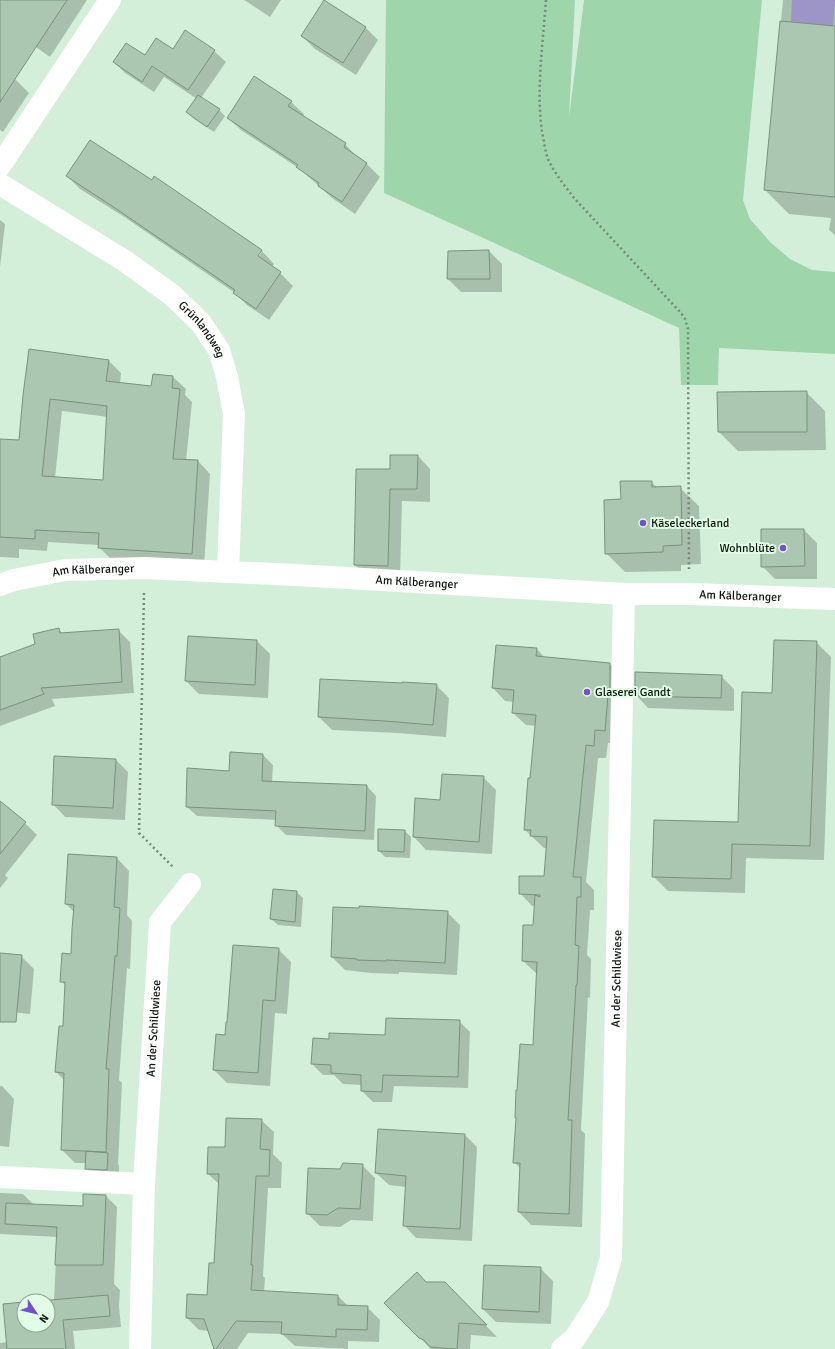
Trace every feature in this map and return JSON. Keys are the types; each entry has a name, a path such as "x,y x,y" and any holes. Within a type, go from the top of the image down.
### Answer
{"street":[{"path":"0,166 110,0"},
{"name":"Grünlandweg","path":"0,184 125,261 172,295 201,323 219,350 227,377 234,414 228,572"},
{"name":"Am Kälberanger","path":"0,585 14,580 65,570 145,568 624,594 689,594 835,599"},
{"name":"An der Schildwiese","path":"562,1349 575,1338 598,1302 611,1258 624,594"},
{"name":"An der Schildwiese","path":"140,1349 144,1184 160,922 190,884"},
{"path":"0,1177 144,1184"}],"path":[{"path":"546,0 540,93 541,125 544,146 548,158 564,185 574,198 681,313 685,319 688,329 689,594"},
{"path":"145,568 139,834 190,884"}],"green space":[{"path":"386,0 575,0 569,117 584,0 762,0 743,200 750,219 770,242 790,259 812,270 835,272 835,354 719,348 718,385 681,385 679,328 384,193"}],"shaded area":[{"path":"792,0 835,0 833,26 791,22"}],"building":[{"path":"0,0 67,0 0,102"},
{"path":"324,0 366,27 343,63 301,36"},
{"path":"780,21 835,26 835,197 764,190"},
{"path":"185,30 215,50 188,90 152,66 142,82 113,62 126,43 145,55 156,38 173,49"},
{"path":"254,76 292,101 288,106 346,143 344,147 367,163 342,202 318,186 319,183 296,167 298,165 227,118"},
{"path":"198,95 220,109 207,127 186,112"},
{"path":"90,140 152,180 154,176 262,250 258,256 281,272 256,309 233,293 235,290 66,176"},
{"path":"489,250 490,279 447,279 448,251"},
{"path":"29,349 109,360 106,381 151,386 153,374 173,376 172,388 180,389 173,459 198,460 192,554 98,548 99,533 35,530 35,539 0,537 0,439 19,440","holes":["50,399 107,406 103,480 42,476"]},
{"path":"807,391 807,432 718,432 717,392"},
{"path":"390,455 418,455 417,489 390,489 388,566 354,565 356,469 390,469"},
{"name":"Käseleckerland","path":"620,481 652,481 652,487 681,486 682,545 663,546 663,552 605,554 604,500 621,499"},
{"name":"Wohnblüte","path":"761,529 804,529 805,566 761,567"},
{"path":"59,628 60,633 119,629 122,682 41,688 44,694 0,710 0,657 35,644 33,634"},
{"path":"188,636 257,640 255,685 185,681"},
{"path":"774,640 817,641 810,846 732,844 731,879 652,877 654,820 738,822 742,692 772,693"},
{"path":"496,645 537,648 536,656 610,663 610,695 608,695 605,731 595,730 594,746 586,745 573,877 581,877 581,897 577,897 575,945 579,946 568,1120 572,1120 569,1214 518,1212 520,1163 513,1163 516,1090 520,1044 533,1045 537,962 522,961 523,925 533,925 535,895 540,897 540,895 519,894 519,876 544,876 547,837 530,836 531,830 524,830 528,778 530,778 536,715 512,713 514,690 492,688"},
{"path":"635,672 722,675 721,698 635,696"},
{"path":"320,679 437,684 433,725 318,717"},
{"path":"230,752 263,754 262,781 367,785 365,831 275,826 276,811 186,807 187,768 229,771"},
{"path":"54,756 116,759 113,808 52,805"},
{"path":"442,774 484,776 479,842 413,837 415,798 440,800"},
{"path":"0,801 26,822 0,854"},
{"path":"378,829 405,830 404,852 378,851"},
{"path":"68,854 117,857 114,907 120,908 106,1069 109,1069 106,1152 61,1150 64,1073 55,1072 59,1026 63,1026 65,982 60,982 62,953 71,954 74,905 65,904"},
{"path":"273,889 297,891 295,922 270,919"},
{"path":"359,906 448,911 445,963 357,960 331,957 333,907 359,908"},
{"path":"233,945 279,948 275,1001 263,1000 258,1073 213,1070 216,1034 225,1035"},
{"path":"0,953 22,955 16,1022 0,1022"},
{"path":"386,1018 460,1020 458,1077 383,1075 382,1092 361,1091 361,1075 331,1073 331,1065 311,1064 313,1038 329,1039 329,1033 385,1035"},
{"path":"226,1118 262,1119 260,1149 270,1150 269,1176 256,1176 251,1290 338,1295 338,1305 368,1306 367,1330 336,1329 336,1337 281,1334 282,1322 236,1321 216,1349 214,1349 204,1319 186,1318 187,1294 207,1295 209,1263 214,1263 219,1174 207,1174 208,1147 225,1147"},
{"path":"378,1129 465,1134 460,1229 403,1226 406,1176 375,1173"},
{"path":"86,1151 108,1153 107,1170 85,1169"},
{"path":"343,1163 363,1164 360,1209 338,1208 327,1215 306,1214 308,1168 340,1169"},
{"path":"83,1194 106,1195 103,1265 55,1265 57,1227 5,1224 6,1203 83,1206"},
{"path":"484,1265 541,1267 539,1312 482,1309"},
{"path":"417,1272 426,1282 445,1282 487,1325 459,1323 457,1349 430,1347 384,1303"},
{"path":"108,1295 110,1316 63,1320 66,1349 7,1349 3,1304 16,1303 16,1333 56,1333 56,1300"}],"place":[{"name":"Käseleckerland","path":"643,523"},
{"name":"Wohnblüte","path":"783,548"},
{"name":"Glaserei Gandt","path":"587,692"}]}
